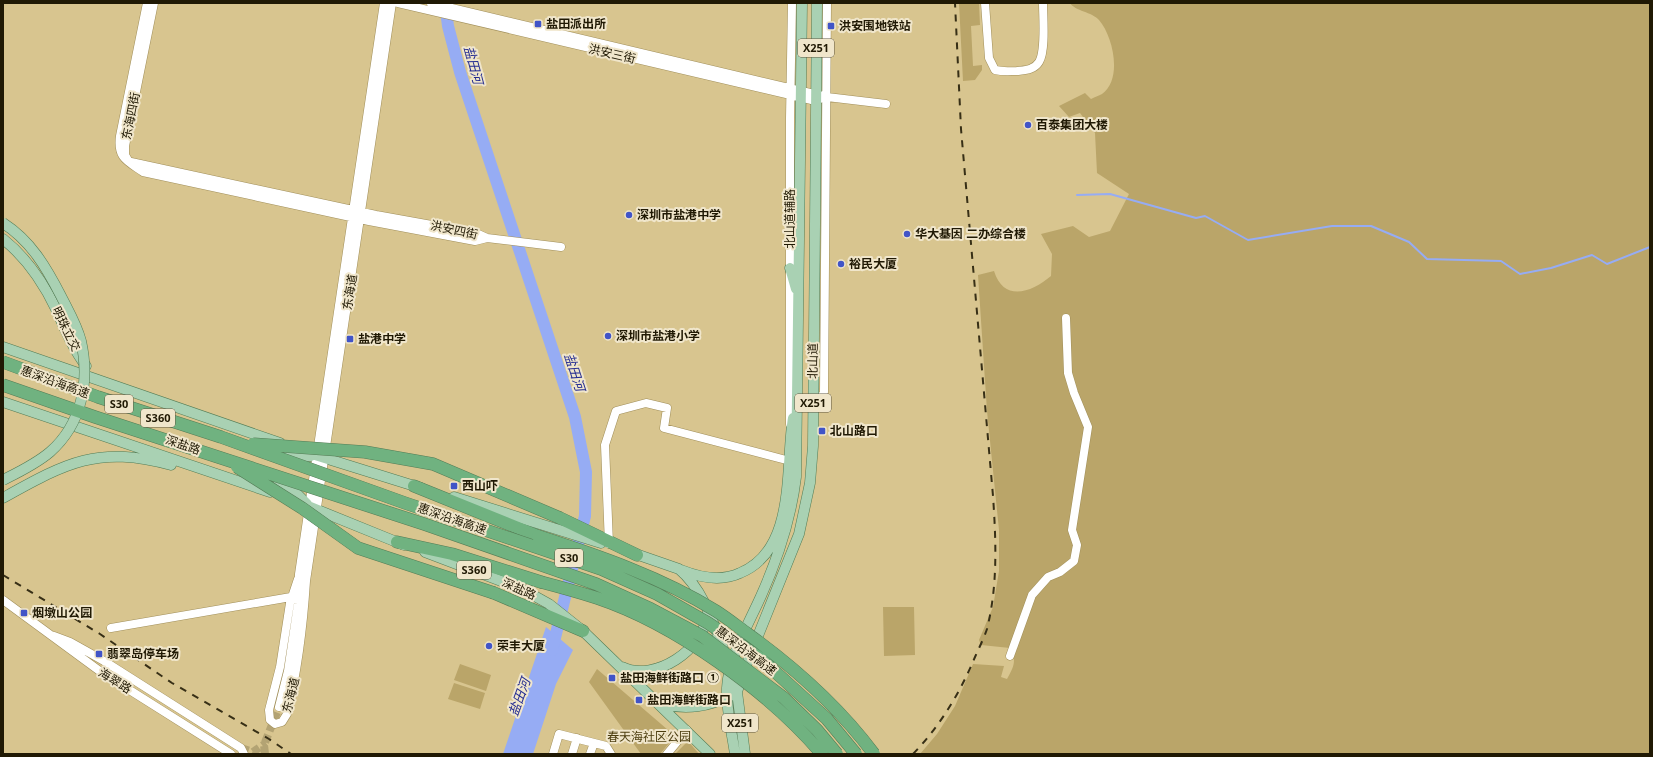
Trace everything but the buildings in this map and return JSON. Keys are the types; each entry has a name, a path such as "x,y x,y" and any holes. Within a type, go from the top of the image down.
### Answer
{"highway":[{"name":"惠深沿海高速","path":"3,363 98,397 236,442 412,506 601,569 658,594 708,623 760,658 827,719 856,754"},
{"name":"惠深沿海高速","path":"3,384 95,417 220,456 424,524 596,584 651,609 702,636 753,673 784,698 816,730 837,754"},
{"path":"236,442 365,452 433,464 563,524 593,534 608,544 637,555"},
{"path":"220,456 302,508 358,548 547,609 583,631"},
{"path":"414,486 538,536 604,558 663,584 716,611 804,677 836,709 874,754"},
{"path":"397,542 452,554 597,598 647,619 695,647 745,683 776,708 809,739 822,754"}],"main road":[{"name":"北山道","path":"735,754 726,687 731,668 766,582 790,516 797,461 802,3"},
{"name":"北山道","path":"745,754 737,692 743,673 794,547 802,522 810,483 813,407 817,3"},
{"path":"3,224 30,245 48,271 75,324 80,340 84,382 82,398 76,416 57,445 39,460 3,480"},
{"name":"明珠立交","path":"3,239 28,262 39,277 74,350 88,370 109,382 146,398"},
{"path":"790,268 799,299"},
{"name":"深盐路","path":"3,346 146,398 321,457 414,486 563,524"},
{"name":"深盐路","path":"3,363 100,400 272,453 302,457 321,457"},
{"name":"深盐路","path":"3,384 261,472 282,482 313,508"},
{"path":"637,555 700,576 723,578 744,572 760,561 771,546 780,522 787,492 790,461 790,434 798,386"},
{"name":"深盐路","path":"3,402 251,485 313,508 397,542 522,589 547,609"},
{"path":"3,498 49,473 70,464 102,456 127,456 156,461 251,485"},
{"name":"S360","path":"563,524 608,544"},
{"path":"659,703 684,708 707,705 727,698 737,692 731,668 707,608 692,583 679,569"},
{"path":"619,665 627,669 642,670 656,668 674,660 691,646 701,634 706,620 707,608"},
{"path":"583,631 687,730 710,754"}],"street":[{"name":"东海四街","path":"128,161 121,155 119,143 147,3"},
{"name":"东海四街","path":"128,161 125,146 154,3"},
{"name":"东海道","path":"357,215 384,3"},
{"name":"东海道","path":"279,707 288,671 357,215 392,3"},
{"name":"洪安三街","path":"398,3 456,9 790,92"},
{"name":"北山道辅路","path":"790,434 790,92 792,3"},
{"path":"813,407 819,403 824,392 827,3"},
{"path":"985,3 989,58 996,70 1002,71 1033,68 1040,62 1042,54 1043,3"},
{"name":"洪安三街","path":"430,7 457,18 816,97"},
{"path":"816,97 886,104"},
{"name":"洪安四街","path":"128,161 143,172 357,215 475,241 487,238 561,247"},
{"path":"1010,656 1032,595 1048,577 1060,572 1074,561 1077,545 1072,530 1088,427 1074,394 1068,373 1066,318"},
{"path":"608,544 605,445 616,411 646,403 667,408 664,428 790,461"},
{"name":"东海道","path":"302,580 305,612 295,682 285,719 275,724 270,720 269,710 280,671 291,597 302,580"},
{"path":"111,628 291,597"},
{"name":"海翠路","path":"3,600 100,672 231,754"},
{"name":"海翠路","path":"48,634 70,642 104,661 241,748 244,754"},
{"path":"667,754 687,730"},
{"path":"553,754 559,734 606,746 610,753"},
{"path":"572,754 577,738"},
{"path":"590,754 594,743"}],"green space":[{"path":"959,3 979,3 980,25 971,26 973,66 982,65 982,70 975,80 963,81"},
{"path":"1070,3 1650,3 1650,754 920,754 937,734 955,706 973,664 1004,666 1001,677 1007,679 1014,664 1010,648 981,645 979,640 993,607 999,571 999,530 987,411 978,275 994,271 1004,288 1019,292 1044,282 1051,276 1052,254 1041,234 1073,226 1089,237 1110,231 1129,194 1097,173 1095,133 1080,113 1069,117 1059,106 1085,93 1091,99 1102,94 1108,87 1114,68 1112,46 1104,27 1096,17 1072,6"},
{"path":"883,607 914,607 915,655 884,656"},
{"path":"460,664 491,675 486,691 454,680"},
{"name":"春天海社区公园","path":"597,669 675,736 660,754 641,754 589,682"},
{"path":"454,683 485,693 480,709 448,699"},
{"path":"688,741 699,754 675,754"}],"water":[{"path":"546,627 573,650 556,684 533,754 503,754"}],"waterway":[{"name":"盐田河","path":"445,3 448,26 460,72 575,417 586,472 585,516 552,650"},
{"path":"1077,195 1110,194 1196,218 1205,216 1248,240 1332,226 1371,226 1409,242 1427,259 1501,261 1520,274 1551,268 1592,255 1607,264 1650,247"}],"tunnel":[{"path":"265,754 264,745 279,707"},
{"path":"241,748 253,752 266,743"}],"railway":[{"path":"913,754 941,720 963,683 987,629 991,612 995,579 995,529 993,496 961,129 955,3"},
{"path":"3,575 100,634 172,683 269,739 291,754"}],"place":[{"name":"盐田派出所","path":"538,24"},
{"name":"洪安围地铁站","path":"831,26"},
{"name":"百泰集团大楼","path":"1028,125"},
{"name":"深圳市盐港中学","path":"629,215"},
{"name":"华大基因 二办综合楼","path":"907,234"},
{"name":"裕民大厦","path":"841,264"},
{"name":"深圳市盐港小学","path":"608,336"},
{"name":"盐港中学","path":"350,339"},
{"name":"北山路口","path":"822,431"},
{"name":"西山吓","path":"454,486"},
{"name":"烟墩山公园","path":"24,613"},
{"name":"荣丰大厦","path":"489,646"},
{"name":"翡翠岛停车场","path":"99,654"},
{"name":"盐田海鲜街路口 ①","path":"612,678"},
{"name":"盐田海鲜街路口","path":"639,700"}]}
